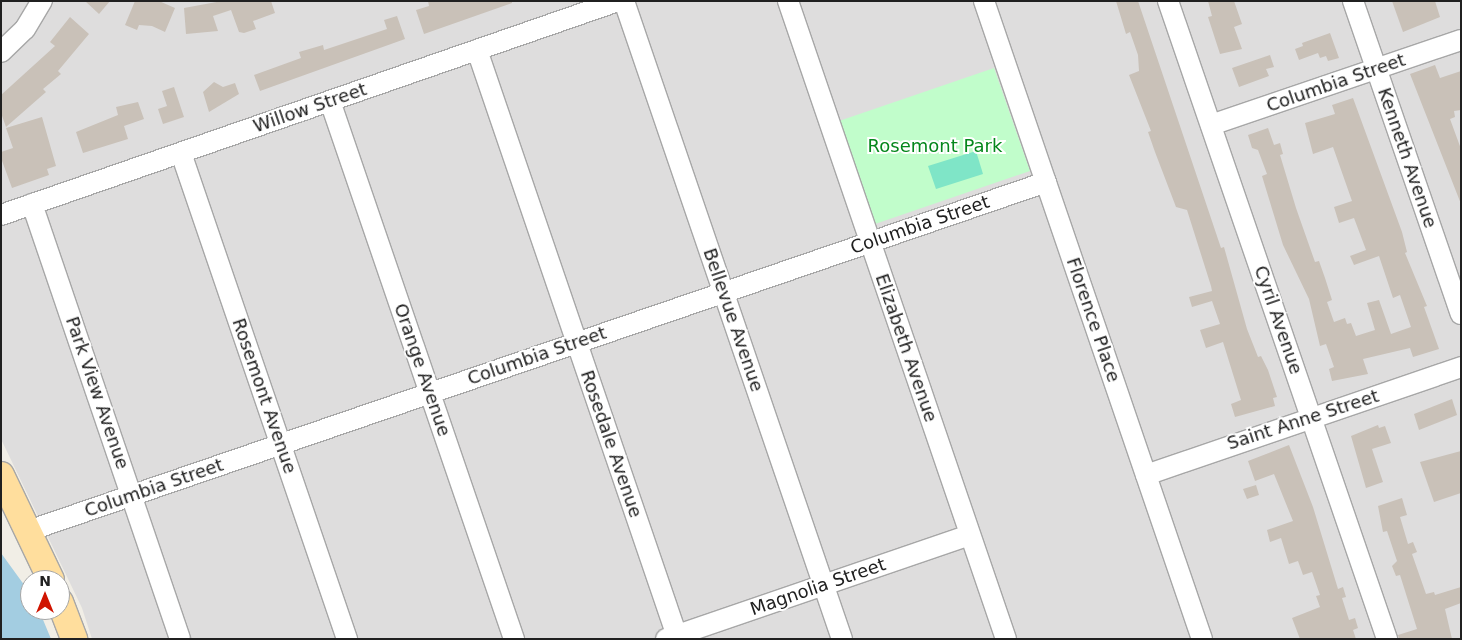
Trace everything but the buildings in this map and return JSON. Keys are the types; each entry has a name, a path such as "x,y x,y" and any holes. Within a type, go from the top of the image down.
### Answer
{"main road":[{"path":"1,475 46,570"},
{"path":"67,620 74,639"}],"street":[{"path":"1,52 25,29 42,1"},
{"name":"Willow Street","path":"1,215 618,1"},
{"name":"Bellevue Avenue","path":"624,1 842,639"},
{"name":"Elizabeth Avenue","path":"788,1 1006,639"},
{"name":"Florence Place","path":"984,1 1202,639"},
{"name":"Cyril Avenue","path":"1168,1 1387,639"},
{"name":"Kenneth Avenue","path":"1353,1 1461,314"},
{"name":"Columbia Street","path":"1211,126 1461,40"},
{"name":"Rosedale Avenue","path":"476,50 577,343 674,638"},
{"name":"Orange Avenue","path":"330,101 514,639"},
{"name":"Rosemont Avenue","path":"181,152 347,639"},
{"name":"Columbia Street","path":"28,531 1046,182"},
{"name":"Park View Avenue","path":"32,204 180,639"},
{"name":"Saint Anne Street","path":"1146,475 1461,367"},
{"name":"Magnolia Street","path":"674,638 970,535"}],"shaded area":[{"path":"1,1 1461,1 1461,639 92,639 82,608 70,583 70,570 64,570 1,439"}],"green space":[{"name":"Rosemont Park","path":"994,68 1030,171 875,224 839,121"},
{"path":"976,151 983,174 936,189 928,166"}],"water":[{"path":"1,553 20,579 20,620 43,620 51,639 1,639"}]}
